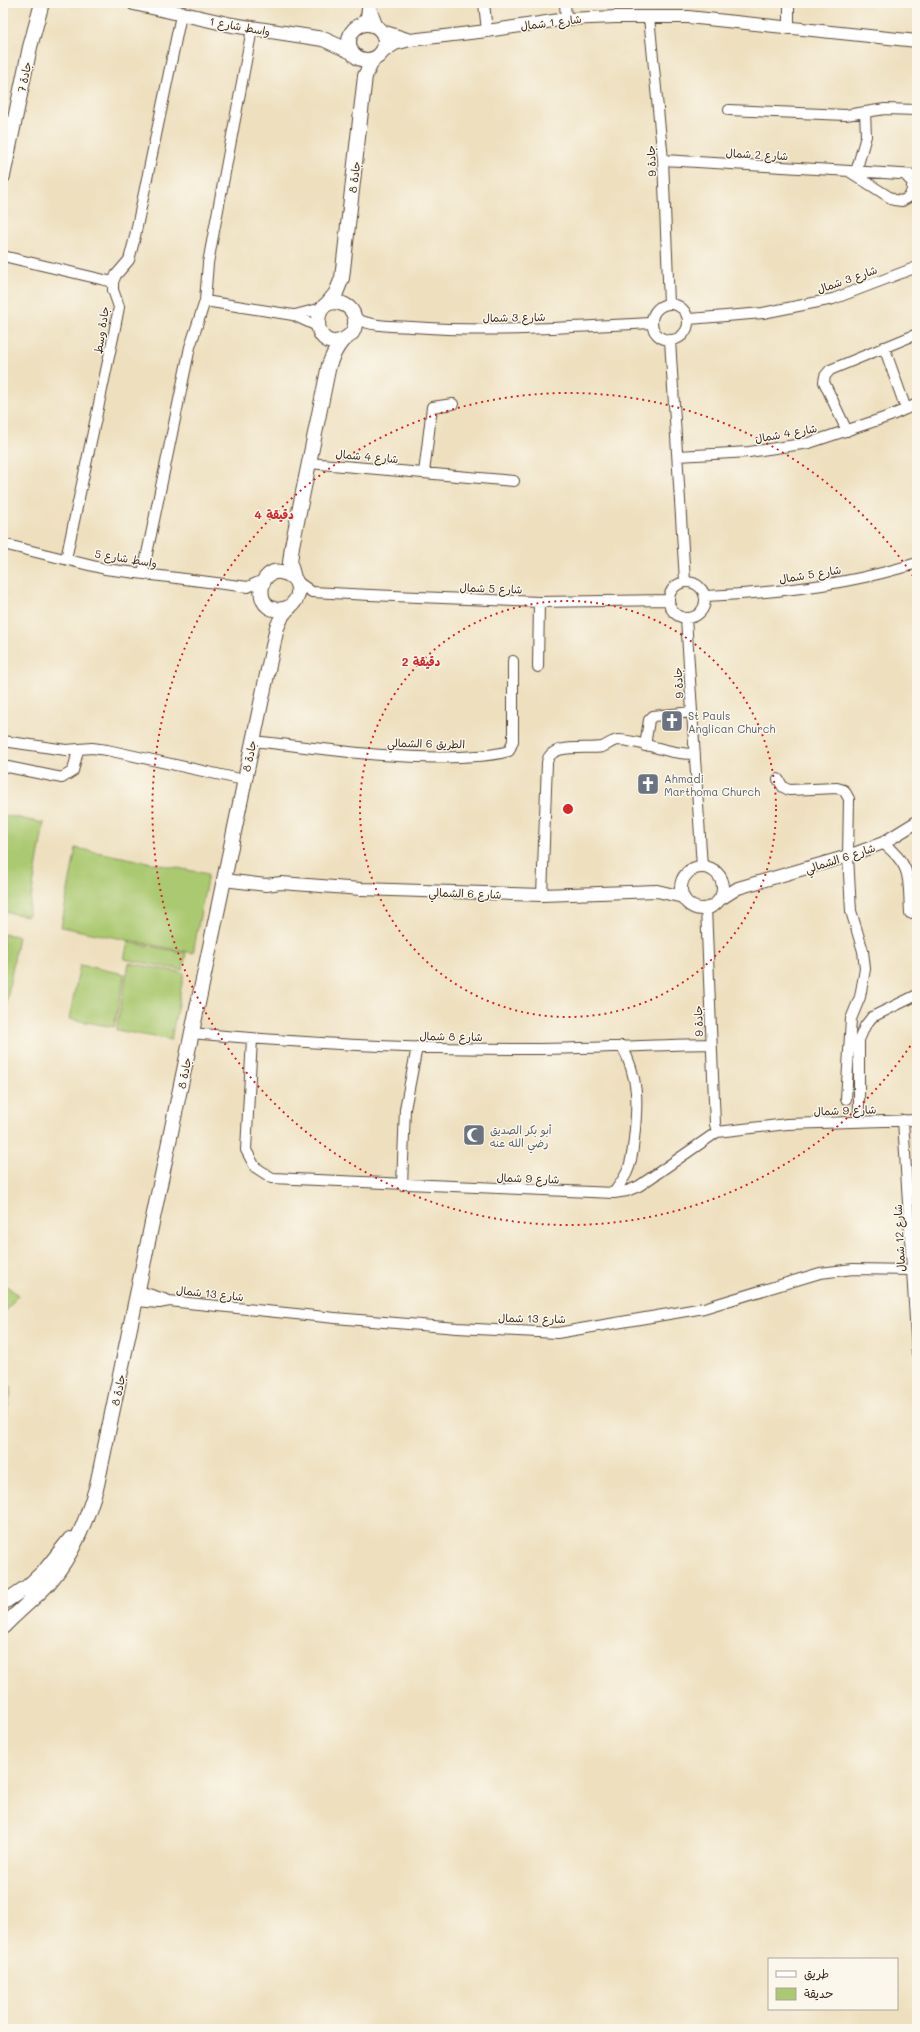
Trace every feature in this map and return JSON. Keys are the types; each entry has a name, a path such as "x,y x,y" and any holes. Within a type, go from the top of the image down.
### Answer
{"main road":[{"name":"جادة 7","path":"35,3 35,26"},
{"name":"جادة 7","path":"3,176 35,26 42,3"},
{"name":"واسط شارع 1","path":"134,3 181,15 252,29 323,40 355,55"},
{"path":"373,24 380,29 385,41 378,55 365,60 355,55 349,42 357,28 373,24"},
{"name":"واسط شارع 1","path":"323,40 357,28"},
{"name":"جادة 8","path":"355,55 365,76"},
{"name":"جادة 8","path":"324,307 336,293 342,278 365,76 378,55"},
{"name":"جادة 8","path":"342,278 345,295 353,314"},
{"path":"292,546 282,561 267,577 261,588 267,604 284,610 291,606 299,591 290,564 292,546 329,365 335,352 348,336 353,314 339,303 324,307 317,319 329,365"},
{"path":"319,329 325,338 333,341 348,336"},
{"path":"267,577 284,572 294,579"},
{"name":"جادة 8","path":"267,604 277,628"},
{"name":"جادة 8","path":"3,1627 47,1585 60,1569 78,1541 88,1517 97,1486 138,1296 252,741 277,628 282,616 291,606"},
{"name":"جادة 8","path":"3,1604 28,1586 46,1569 88,1517"}],"street":[{"path":"357,28 366,16 369,3"},
{"path":"369,3 380,29"},
{"path":"484,3 487,31"},
{"path":"565,3 566,19"},
{"path":"789,3 789,29"},
{"path":"3,256 113,282 116,275 128,260 134,241 181,15"},
{"name":"جادة 9","path":"649,17 663,160 669,303"},
{"name":"شارع 1 شمال","path":"378,55 395,44 410,40 487,31 566,19 688,17 789,29 917,41"},
{"path":"143,574 190,347 205,301 208,263 252,29"},
{"name":"شارع 1 شمال","path":"380,29 410,40"},
{"path":"729,110 846,115 884,109 917,110"},
{"path":"853,171 866,136 864,112"},
{"name":"شارع 2 شمال","path":"663,160 917,175"},
{"name":"شارع 2 شمال","path":"853,171 894,200 902,201 909,197 912,190 912,182 905,175"},
{"name":"شارع 3 شمال","path":"689,319 763,313 833,299 917,267"},
{"name":"جادة وسط","path":"66,559 119,308 113,290 113,282"},
{"path":"205,301 293,315 319,329"},
{"path":"669,303 678,305 685,311 689,319 687,330 680,337 670,340 662,338 655,332 652,323 654,314 660,307 669,303"},
{"path":"293,315 324,307"},
{"name":"شارع 3 شمال","path":"353,314 363,322 376,325 441,329 500,330 652,323"},
{"name":"شارع 3 شمال","path":"348,336 376,325"},
{"path":"847,431 824,382 825,376 830,370 917,334"},
{"path":"670,340 685,581"},
{"path":"884,347 906,408"},
{"path":"424,473 432,407 453,404"},
{"name":"شارع 4 شمال","path":"678,456 749,452 809,443 847,431 917,404"},
{"name":"شارع 4 شمال","path":"309,464 514,480"},
{"name":"واسط شارع 5","path":"3,544 105,569 248,587"},
{"name":"شارع 5 شمال","path":"706,596 770,593 861,578 917,563"},
{"path":"267,577 248,587 267,604"},
{"path":"294,579 312,592"},
{"path":"685,581 698,584 704,590 706,596 705,606 702,611 693,617 686,618 678,616 673,612 669,600 674,587 685,581"},
{"path":"291,606 303,596 312,592"},
{"name":"شارع 5 شمال","path":"312,592 539,602 669,600"},
{"path":"538,667 539,602"},
{"name":"جادة 9","path":"686,618 702,867"},
{"name":"الطريق 6 الشمالي","path":"252,741 368,754 439,758 497,755 509,751 513,741 513,661"},
{"path":"645,746 649,720 653,716 692,712"},
{"path":"542,895 547,762 550,754 557,750 602,746 617,740 678,753 695,754"},
{"path":"3,741 59,750 92,748 107,750 244,780"},
{"path":"3,766 62,778 73,771 78,750"},
{"path":"778,779 783,787 789,790 837,788 844,790 849,799 848,856 851,911 863,951 865,969 860,997 851,1019 846,1099"},
{"name":"شارع 6 الشمالي","path":"719,900 732,890 848,856 883,843 917,822"},
{"path":"883,843 904,862 908,877 910,913"},
{"path":"702,867 710,868 721,878 723,886 719,900 706,908 693,906 683,897 682,884 684,877 689,872 702,867"},
{"name":"شارع 6 الشمالي","path":"224,876 266,885 281,883 361,889 542,895 648,891 665,892 683,897"},
{"name":"شارع 6 الشمالي","path":"648,891 665,886 684,877"},
{"name":"شارع 6 الشمالي","path":"721,878 739,882 758,882"},
{"name":"جادة 9","path":"706,908 710,1044 715,1124 717,1132"},
{"path":"859,1122 859,1040 865,1026 872,1017 917,994"},
{"name":"شارع 8 شمال","path":"191,1033 252,1038 417,1047 521,1049 710,1044"},
{"name":"شارع 9 شمال","path":"252,1038 245,1134 246,1150 255,1167 272,1178 402,1185 614,1193 627,1191 639,1186 717,1132 787,1124 917,1120"},
{"path":"614,1193 628,1171 633,1148 638,1105 636,1080 631,1064 622,1046"},
{"path":"402,1185 405,1109 417,1047"},
{"name":"شارع 12 شمال","path":"903,1120 914,1256 912,1270 917,1354"},
{"name":"شارع 13 شمال","path":"138,1296 159,1302 169,1301 335,1318 458,1328 557,1333 704,1308 820,1273 853,1269 912,1270"}],"green space":[{"path":"3,815 44,823 28,916 3,912"},
{"path":"76,848 208,874 193,953 61,927"},
{"path":"3,934 18,936 5,1013 3,1013"},
{"path":"128,942 186,953 183,970 124,959"},
{"path":"129,963 184,973 171,1040 116,1030"},
{"path":"80,965 125,974 114,1027 69,1019"},
{"path":"3,1283 18,1295 3,1315"},
{"path":"3,1385 12,1387 3,1431"}],"place":[{"name":"St Pauls Anglican Church","path":"672,721"},
{"name":"Ahmadi Marthoma Church","path":"648,784"},
{"name":"أبو بكر الصديق رضي الله عنه","path":"474,1135"}]}
